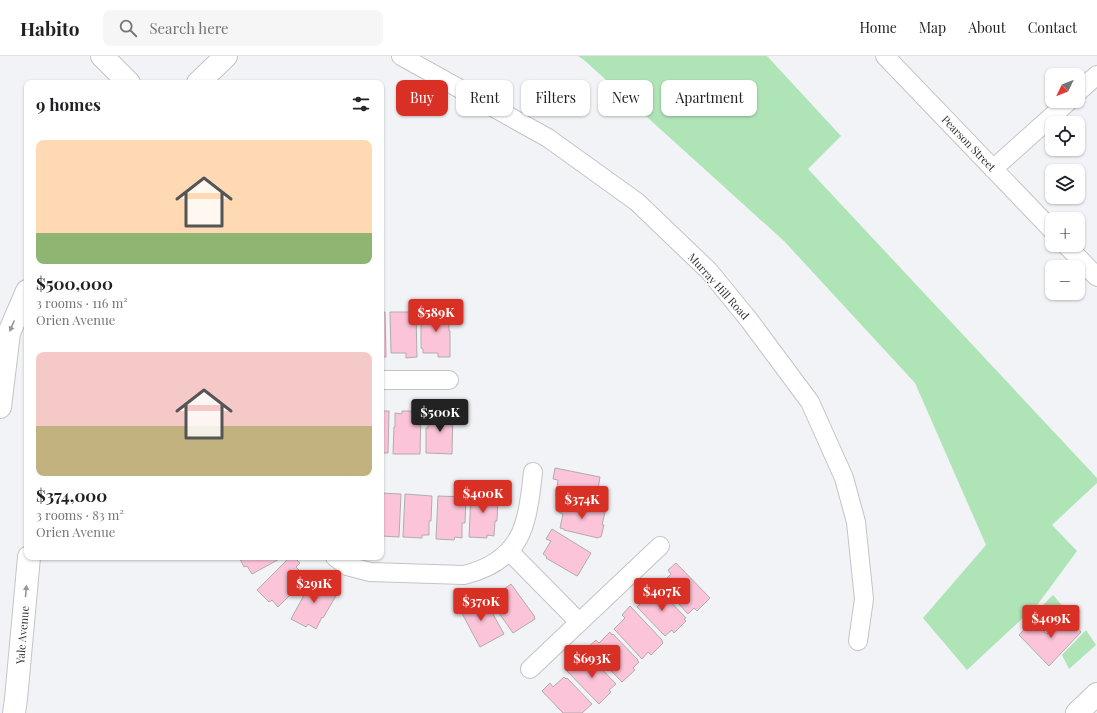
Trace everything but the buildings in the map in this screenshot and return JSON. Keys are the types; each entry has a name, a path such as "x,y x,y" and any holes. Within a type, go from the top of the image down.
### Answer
{"main road":[{"path":"102,56 126,80"},
{"path":"201,80 226,56"},
{"path":"0,407 9,333 24,298"},
{"name":"Yale Avenue","path":"14,713 29,560"},
{"path":"1077,713 1097,694"}],"street":[{"name":"Murray Hill Road","path":"401,56 548,138 637,202 709,271 750,320 810,402 844,478 856,522 864,599 858,641"},
{"name":"Pearson Street","path":"885,56 1045,223"},
{"path":"1085,86 1097,75"},
{"path":"993,169 1060,108"},
{"path":"1073,252 1097,278"},
{"path":"384,380 449,380"},
{"path":"339,560 347,566 370,572 464,576 489,567 500,560 509,551 519,536 526,520 533,472"},
{"path":"530,669 660,546"},
{"path":"509,551 579,622"}],"green space":[{"path":"578,56 767,56 841,136 808,169 1097,478 1097,483 1052,525 1077,551 1038,604 967,670 923,618 986,545 915,383 784,241 646,116 653,116 653,80 606,80"},
{"path":"1053,595 1066,610 1047,629 1034,614"},
{"path":"1086,630 1096,645 1069,669 1062,655"}]}
